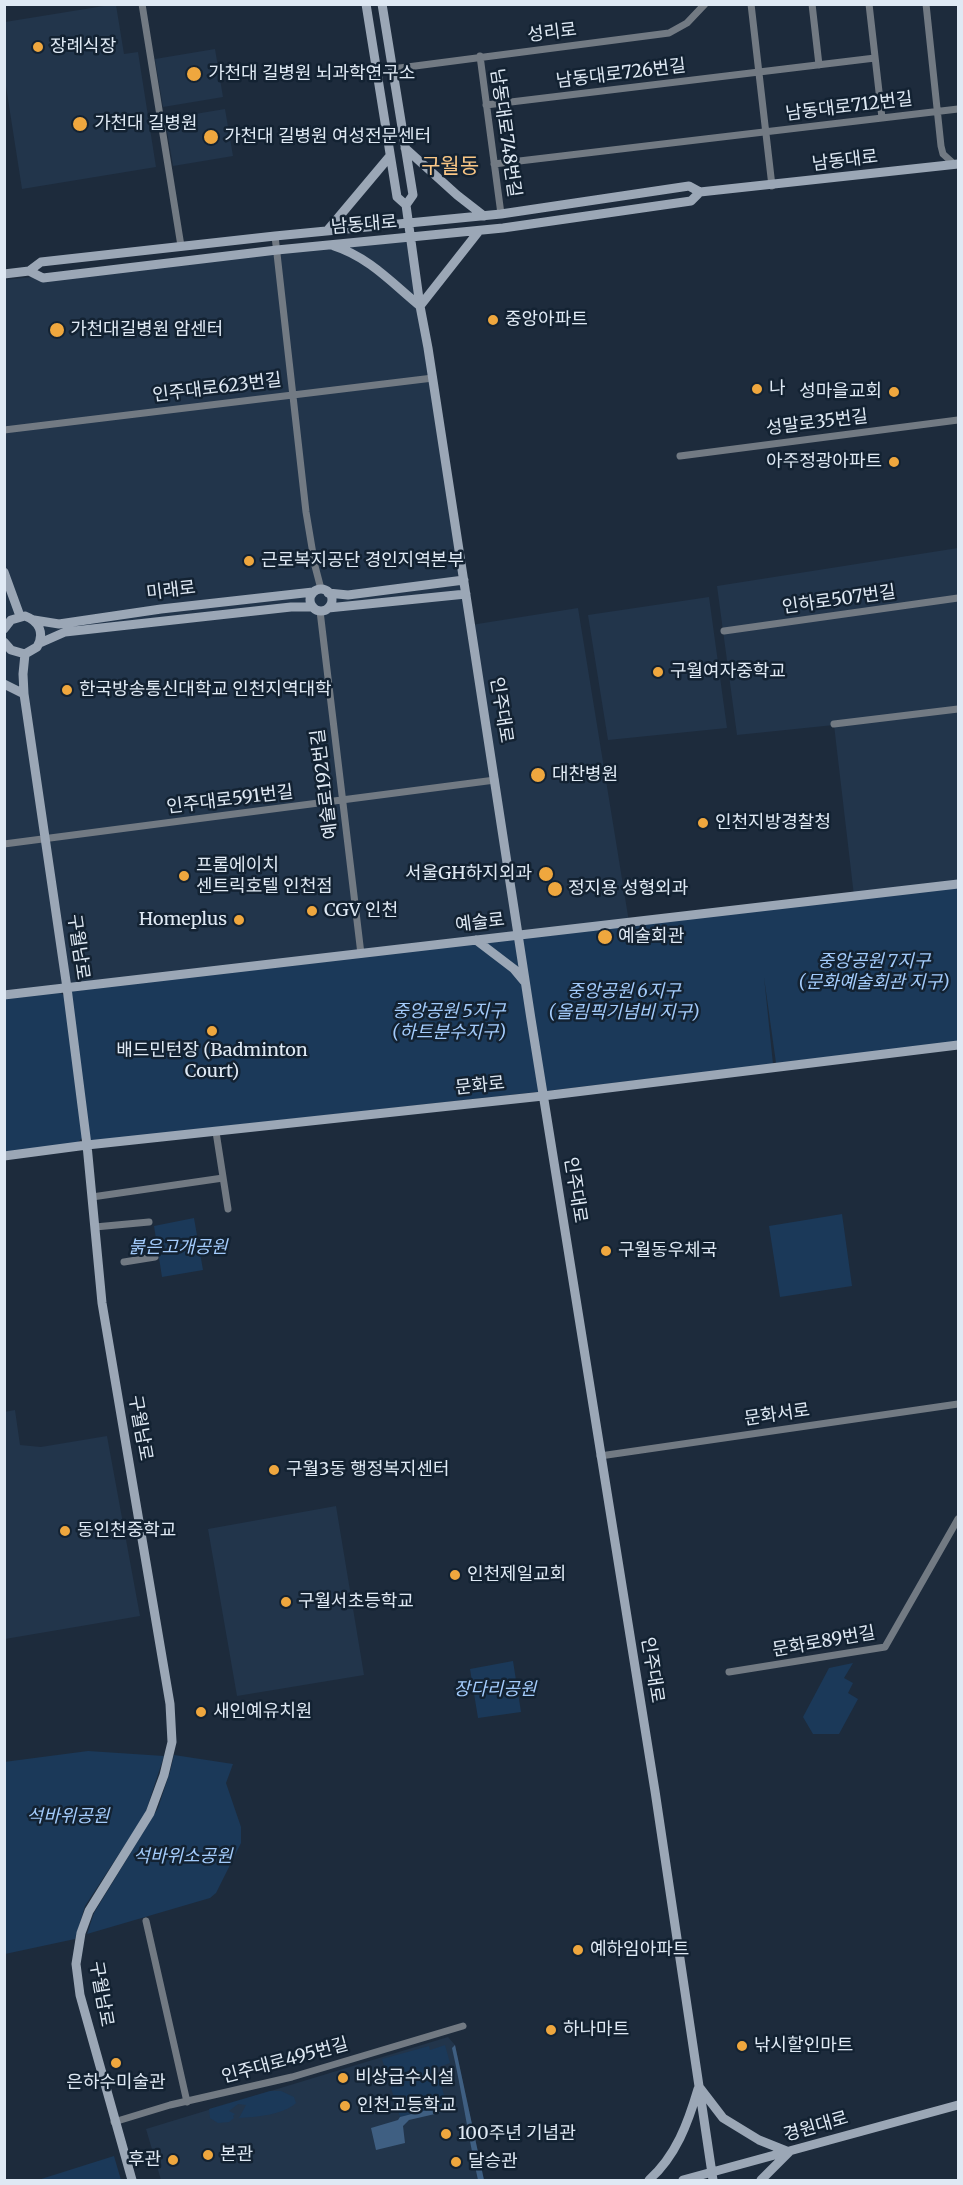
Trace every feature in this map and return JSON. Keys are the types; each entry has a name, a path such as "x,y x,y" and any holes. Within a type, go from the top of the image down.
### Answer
{"main road":[{"name":"인주대로","path":"366,4 397,197 406,205 525,982 645,1724 713,2176"},
{"name":"인주대로","path":"382,4 413,195 406,205"},
{"path":"405,148 484,216"},
{"path":"327,231 390,156"},
{"name":"남동대로","path":"4,274 29,271 41,262 484,216 689,186 700,192 772,186 957,164"},
{"name":"남동대로","path":"29,271 44,278 277,250 479,231 691,201 700,192"},
{"path":"329,245 347,250 366,261 420,306 479,231"},
{"path":"4,572 20,616 11,620 5,628"},
{"name":"미래로","path":"20,616 59,624 161,609 321,591 348,595 464,579"},
{"path":"321,591 331,600 320,609 310,600 321,591"},
{"name":"미래로","path":"25,654 34,650 40,643 65,632 291,607 320,609 466,594"},
{"path":"34,620 40,628 40,643"},
{"path":"5,646 15,653 25,654"},
{"name":"구월남로","path":"25,654 24,694 67,988 87,1145 102,1303 170,1704 172,1742 164,1775 150,1813 89,1911 81,1933 76,1964 80,1995 132,2181"},
{"path":"4,684 24,694"},
{"name":"예술로","path":"4,995 958,884"},
{"path":"476,940 514,969 525,982"},
{"name":"문화로","path":"4,1156 958,1045"},
{"path":"699,2086 723,2118 759,2140 789,2152 761,2181"},
{"path":"649,2181 661,2170 686,2129 699,2086"},
{"name":"경원대로","path":"683,2181 713,2176 789,2152 958,2105"}],"street":[{"path":"142,4 181,246"},
{"name":"성리로","path":"392,69 669,33 687,23 705,4"},
{"path":"751,4 772,186"},
{"path":"812,4 819,65"},
{"path":"869,4 882,118"},
{"name":"남동대로712번길","path":"926,4 941,146"},
{"name":"남동대로748번길","path":"480,56 501,214"},
{"name":"남동대로726번길","path":"486,105 875,58"},
{"path":"937,112 958,109"},
{"name":"남동대로712번길","path":"765,132 937,112"},
{"path":"494,164 765,132"},
{"path":"941,146 943,154 957,164"},
{"path":"933,167 937,162 941,146"},
{"path":"275,236 306,512 321,591"},
{"name":"인주대로623번길","path":"4,430 433,378"},
{"name":"성말로35번길","path":"680,456 958,420"},
{"name":"인하로507번길","path":"724,631 958,598"},
{"name":"예술로192번길","path":"320,609 361,954"},
{"path":"834,724 958,709"},
{"name":"인주대로591번길","path":"4,844 495,780"},
{"path":"216,1132 228,1209"},
{"path":"92,1197 223,1178"},
{"path":"95,1227 149,1222"},
{"path":"124,1262 155,1257"},
{"name":"문화서로","path":"600,1456 958,1404"},
{"name":"문화로89번길","path":"729,1672 885,1647 958,1519"},
{"path":"146,1921 187,2102"},
{"name":"인주대로495번길","path":"114,2122 292,2077 463,2026"}],"shaded area":[{"name":"가천대 길병원","path":"116,5 124,54 138,52 156,167 22,189 5,80 5,22"},
{"name":"가천대 길병원","path":"215,49 223,97 163,107 155,59"},
{"name":"가천대 길병원","path":"225,109 233,156 173,166 165,119"},
{"path":"411,238 471,625 578,608 629,922 5,995 4,280"},
{"path":"958,548 958,884 854,896 834,725 737,735 717,586"},
{"name":"구월여자중학교","path":"709,597 727,728 608,740 588,615"},
{"name":"동인천중학교","path":"15,1410 20,1445 41,1447 107,1436 140,1616 5,1639 4,1412"},
{"name":"구월서초등학교","path":"336,1506 364,1675 237,1696 208,1529"},
{"name":"인천고등학교","path":"448,2037 455,2045 484,2180 161,2180 146,2129"},
{"path":"455,2045 484,2180 478,2180 474,2164 452,2048"},
{"path":"447,2105 448,2111 409,2120 403,2126 405,2143 376,2150 371,2128 398,2120 400,2117"}],"green space":[{"path":"958,884 958,1042 776,1063 764,977 773,1064 91,1141 86,1134 73,1147 5,1157 4,995 56,989 68,999 67,988"},
{"path":"842,1214 852,1286 780,1297 769,1226"},
{"name":"붉은고개공원","path":"194,1218 203,1270 162,1277 154,1226"},
{"name":"장다리공원","path":"513,1661 521,1712 478,1718 470,1669"},
{"path":"853,1663 844,1678 853,1683 848,1693 858,1699 839,1734 813,1734 803,1717 829,1668"},
{"name":"석바위공원","path":"88,1751 164,1756 145,1814 85,1906 75,1939 5,1954 4,1762"},
{"name":"석바위소공원","path":"174,1755 233,1764 226,1783 241,1827 241,1843 216,1893 210,1898 87,1934 94,1913 158,1808"},
{"path":"445,2045 450,2063 436,2068 447,2105 400,2117 382,2059 429,2046 430,2050"},
{"path":"270,2091 281,2091 294,2097 296,2103 277,2113 239,2118 246,2105 238,2104 229,2111 235,2114 229,2122 218,2123 210,2118 209,2109"},
{"path":"114,2156 121,2180 38,2180"}],"place":[{"name":"장례식장","path":"38,47"},
{"name":"가천대 길병원 뇌과학연구소","path":"194,74"},
{"name":"가천대 길병원","path":"80,124"},
{"name":"가천대 길병원 여성전문센터","path":"211,137"},
{"name":"중앙아파트","path":"493,320"},
{"name":"가천대길병원 암센터","path":"57,330"},
{"name":"나","path":"757,389"},
{"name":"성마을교회","path":"894,392"},
{"name":"아주정광아파트","path":"894,462"},
{"name":"근로복지공단 경인지역본부","path":"249,561"},
{"name":"구월여자중학교","path":"658,672"},
{"name":"한국방송통신대학교 인천지역대학","path":"67,690"},
{"name":"대찬병원","path":"538,775"},
{"name":"인천지방경찰청","path":"703,823"},
{"name":"서울GH하지외과","path":"546,874"},
{"name":"프롬에이치 센트릭호텔 인천점","path":"184,876"},
{"name":"정지용 성형외과","path":"555,889"},
{"name":"CGV 인천","path":"312,911"},
{"name":"Homeplus","path":"239,920"},
{"name":"예술회관","path":"605,937"},
{"name":"배드민턴장 (Badminton Court)","path":"212,1031"},
{"name":"구월동우체국","path":"606,1251"},
{"name":"구월3동 행정복지센터","path":"274,1470"},
{"name":"동인천중학교","path":"65,1531"},
{"name":"인천제일교회","path":"455,1575"},
{"name":"구월서초등학교","path":"286,1602"},
{"name":"새인예유치원","path":"201,1712"},
{"name":"예하임아파트","path":"578,1950"},
{"name":"하나마트","path":"551,2030"},
{"name":"낚시할인마트","path":"742,2046"},
{"name":"은하수미술관","path":"116,2063"},
{"name":"비상급수시설","path":"343,2078"},
{"name":"인천고등학교","path":"345,2106"},
{"name":"100주년 기념관","path":"446,2134"},
{"name":"본관","path":"208,2155"},
{"name":"후관","path":"173,2160"},
{"name":"달승관","path":"456,2162"}],"district":[{"name":"구월동","path":"450,167"}],"park label":[{"name":"중앙공원 7지구 (문화예술회관 지구)","path":"874,972"},
{"name":"중앙공원 6지구 (올림픽기념비 지구)","path":"624,1002"},
{"name":"중앙공원 5지구 (하트분수지구)","path":"449,1022"}]}
